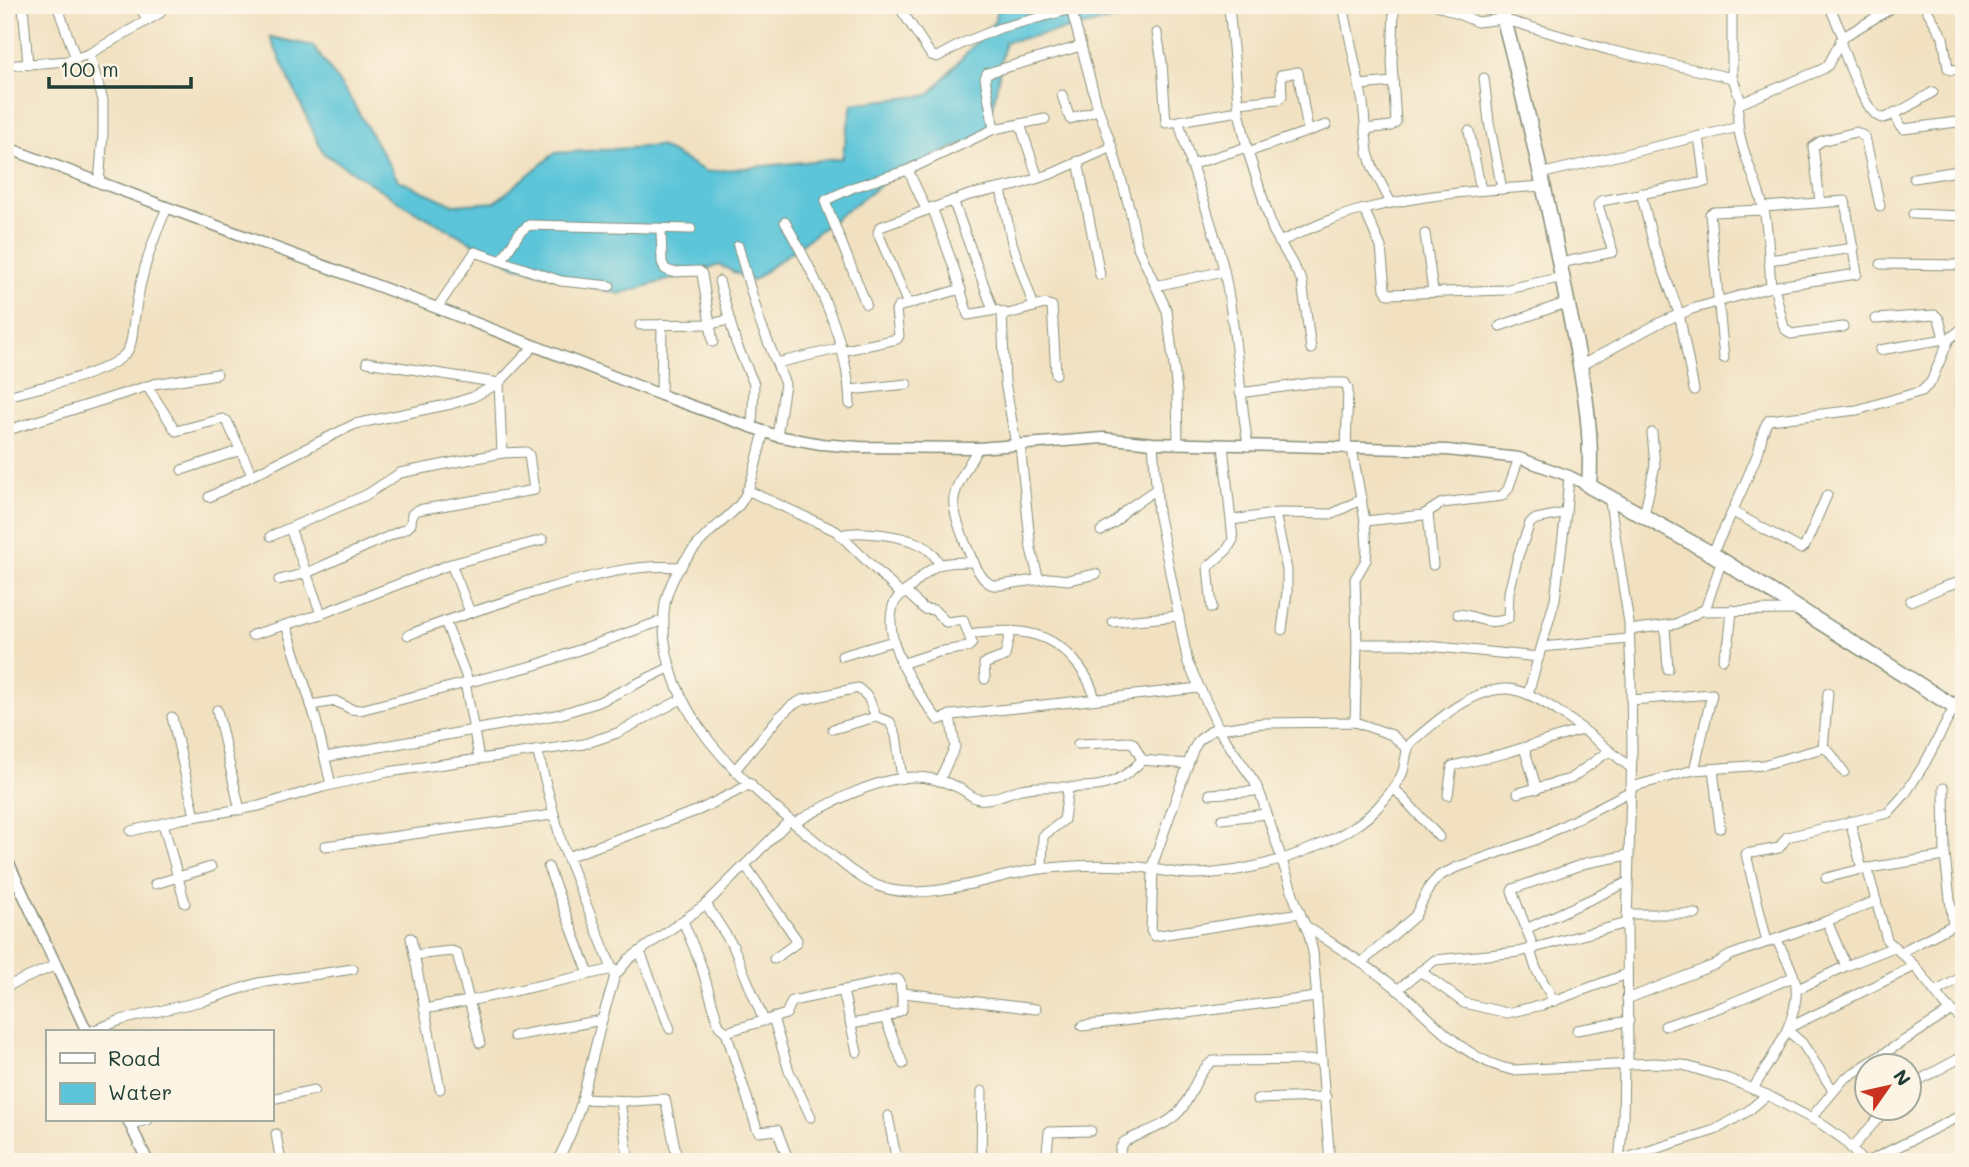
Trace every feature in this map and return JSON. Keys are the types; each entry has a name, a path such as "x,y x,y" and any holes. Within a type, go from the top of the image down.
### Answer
{"main road":[{"path":"1504,21 1580,366 1591,441 1589,486 1717,557 1959,710"}],"street":[{"path":"23,5 28,65"},
{"path":"57,5 76,59"},
{"path":"138,5 148,20"},
{"path":"898,5 931,55 937,57 1000,28 1073,14 1098,110 1130,210 1137,245 1168,318 1177,391 1178,444"},
{"path":"1343,5 1370,160 1391,203"},
{"path":"1437,5 1477,22 1504,21 1661,64 1732,78"},
{"path":"1732,5 1732,78 1740,127 1751,175 1763,208 1773,286 1787,333 1843,327"},
{"path":"1829,5 1859,88 1874,113 1882,118 1933,92"},
{"path":"1739,108 1823,69 1842,39 1897,5"},
{"path":"1924,5 1943,37 1948,69 1964,69"},
{"path":"1229,6 1239,107 1247,150 1271,226 1302,281 1311,349"},
{"path":"1365,129 1395,124 1394,10"},
{"path":"5,66 76,59 160,13"},
{"path":"1157,33 1162,62 1165,121 1169,123 1279,99 1282,96 1281,75 1298,72 1308,131"},
{"path":"994,128 986,74 1082,46"},
{"path":"89,54 103,100 99,183"},
{"path":"1484,78 1489,122 1502,189"},
{"path":"1359,85 1393,82"},
{"path":"1062,95 1070,120 1098,110"},
{"path":"1895,112 1899,125 1904,129 1964,121"},
{"path":"866,304 826,201 854,187 908,170 994,128 1045,119"},
{"path":"1179,121 1190,165 1209,211 1224,271 1248,446"},
{"path":"1020,124 1038,178"},
{"path":"1190,165 1326,125"},
{"path":"1279,242 1364,209 1437,195 1502,189 1740,127"},
{"path":"1469,131 1481,190"},
{"path":"1820,201 1812,150 1818,143 1851,132 1863,134 1880,206"},
{"path":"1364,209 1381,247 1386,293 1504,290 1613,252 1598,203 1602,200 1705,182 1699,136"},
{"path":"5,147 437,308 533,347 777,436 859,447 978,448 1091,439 1178,444 1447,450 1519,458 1589,486"},
{"path":"908,304 878,230 882,226 953,200 1038,178 1112,147"},
{"path":"1078,161 1100,275"},
{"path":"908,170 929,208 961,289 968,315 998,312 1008,314 1048,303 1054,308 1056,374"},
{"path":"1914,177 1964,170"},
{"path":"1001,189 1012,243 1034,307"},
{"path":"1641,193 1652,240 1679,313 1694,390"},
{"path":"953,200 998,312 1005,382 1018,445 1031,549 1039,580"},
{"path":"1580,366 1679,313 1718,301 1773,286 1856,275 1858,273 1845,201 1820,201 1710,214 1718,301 1724,358"},
{"path":"5,397 87,374 128,351 137,294 147,255 167,208"},
{"path":"1913,214 1964,216"},
{"path":"785,222 813,274 841,350 850,390 850,404"},
{"path":"502,260 520,232 528,225 691,229"},
{"path":"662,229 662,262 665,269 672,272 699,271 702,274 713,342"},
{"path":"1425,234 1433,291"},
{"path":"738,246 760,322 785,384 777,436"},
{"path":"1769,260 1854,248"},
{"path":"437,308 473,253 480,252 561,281 610,286"},
{"path":"1881,264 1964,265"},
{"path":"1155,286 1224,271"},
{"path":"719,281 736,343 755,388 758,430 747,490 739,505 705,537 681,567 668,591 664,620 667,652 682,699 699,730 736,770 792,821 852,871 872,883 891,890 946,888 1042,869 1122,866 1189,874 1214,873 1282,861 1347,832 1378,808 1394,788 1414,740 1450,713 1482,695 1508,689 1528,694 1543,702 1631,768"},
{"path":"777,363 898,339 896,310 961,289"},
{"path":"1500,326 1568,302"},
{"path":"1875,319 1935,315 1945,342"},
{"path":"640,325 710,324 729,320"},
{"path":"662,324 662,395"},
{"path":"1705,610 1717,557 1760,448 1764,427 1769,420 1857,410 1925,389 1931,382 1945,342 1964,327"},
{"path":"1880,350 1945,342"},
{"path":"209,497 355,424 463,401 499,383 533,347"},
{"path":"367,362 499,383"},
{"path":"5,430 164,381 217,374"},
{"path":"1240,393 1320,382 1345,383 1348,388 1349,449 1366,521 1366,560 1355,579 1355,722"},
{"path":"499,383 502,453"},
{"path":"850,390 907,384"},
{"path":"148,386 174,431 225,419 252,475"},
{"path":"1644,515 1655,465 1653,433"},
{"path":"1153,443 1155,490 1184,650 1218,727 1259,791 1313,952 1330,1162"},
{"path":"1212,608 1208,567 1231,545 1233,536 1223,445"},
{"path":"978,448 953,502 974,562 985,581 994,586 1039,580 1068,580 1096,574"},
{"path":"182,470 241,450"},
{"path":"271,536 366,495 400,473 502,453 529,454 534,490 418,510 412,514 411,524 407,528 307,573 279,580"},
{"path":"1366,521 1428,513 1442,503 1497,498 1504,495 1508,489 1519,458"},
{"path":"1528,694 1555,599 1569,476"},
{"path":"747,490 841,535 923,609 934,610 946,622 963,620 970,634 972,643 969,647 938,652 901,664"},
{"path":"1101,531 1155,490"},
{"path":"1733,512 1801,549 1828,495"},
{"path":"1609,496 1629,634 1631,700 1627,919 1629,1021 1619,1161 1715,1130 1748,1111 1767,1095"},
{"path":"1232,520 1275,513 1332,514 1362,499"},
{"path":"1275,513 1287,570 1282,630"},
{"path":"1428,513 1433,565"},
{"path":"1458,614 1473,616 1484,622 1508,619 1509,592 1530,523 1536,519 1566,513"},
{"path":"290,528 321,614"},
{"path":"841,535 857,531 913,541 929,550 939,563"},
{"path":"252,635 321,614 451,564 543,540"},
{"path":"974,562 939,563 924,573 892,608 893,641 901,664 938,720 950,715 1199,688"},
{"path":"451,564 470,612"},
{"path":"408,635 470,612 605,573 656,566 681,567"},
{"path":"1910,601 1964,581"},
{"path":"1723,659 1730,641 1732,610"},
{"path":"1357,643 1541,652 1679,623 1697,611 1799,610"},
{"path":"1113,622 1179,616"},
{"path":"311,705 335,701 351,709 360,710 561,657 664,620"},
{"path":"445,621 467,682 479,758"},
{"path":"286,625 311,705 331,785"},
{"path":"1665,625 1668,669"},
{"path":"970,634 1010,632 1041,636 1057,643 1086,674 1095,699"},
{"path":"985,679 984,664 1005,656 1010,632"},
{"path":"842,656 893,641"},
{"path":"325,757 475,730 582,707 599,702 671,667"},
{"path":"736,770 785,710 802,700 858,688 868,697 876,717"},
{"path":"1753,1089 1788,1029 1796,990 1793,977 1772,941 1746,854 1779,848 1787,837 1882,816 1901,798 1925,763 1959,710 1964,689"},
{"path":"1823,748 1828,693"},
{"path":"1631,700 1712,694 1695,770"},
{"path":"131,831 195,816 240,810 388,772 584,744 601,739 682,699"},
{"path":"217,710 240,810"},
{"path":"939,781 955,747 950,715"},
{"path":"172,717 195,816"},
{"path":"833,729 876,717 886,719 895,730 902,778"},
{"path":"1300,913 1154,936 1151,930 1152,869 1188,764 1199,740 1218,727 1263,723 1355,722 1392,735 1408,749"},
{"path":"1448,795 1452,766 1581,730"},
{"path":"1078,744 1133,743 1142,760"},
{"path":"1524,748 1537,789"},
{"path":"1361,963 1415,916 1430,886 1444,873 1535,840 1631,789 1695,770 1763,765 1823,748 1828,750 1844,772"},
{"path":"537,750 552,815 614,972 582,1099 571,1133 557,1162"},
{"path":"1518,793 1570,779 1609,751"},
{"path":"1142,760 1188,764"},
{"path":"424,1009 589,974 614,972 706,904 792,821 863,790 902,778 926,778 980,799 1033,788 1068,789 1111,783 1128,775 1142,760"},
{"path":"1713,769 1720,828"},
{"path":"567,857 699,810 751,784"},
{"path":"1394,788 1439,837"},
{"path":"1796,990 1846,965 1898,949 1953,925 1945,856 1944,788"},
{"path":"1042,869 1043,836 1064,820 1068,789"},
{"path":"1210,794 1259,791"},
{"path":"1222,819 1266,814"},
{"path":"325,846 552,815"},
{"path":"1850,821 1885,936 1964,1021"},
{"path":"163,823 186,903"},
{"path":"5,855 87,1030"},
{"path":"1554,1001 1535,969 1532,949 1513,889 1593,861 1629,855"},
{"path":"1826,878 1945,856"},
{"path":"745,865 797,940 774,958"},
{"path":"155,884 212,867"},
{"path":"548,867 589,974"},
{"path":"1526,929 1628,882"},
{"path":"1627,999 1714,965 1731,954 1876,901"},
{"path":"706,904 733,946 811,1117"},
{"path":"1397,990 1431,961 1532,949 1627,919 1696,914"},
{"path":"1827,921 1846,965"},
{"path":"683,922 701,965 719,1026 726,1032 757,1129 759,1132 777,1130 789,1162"},
{"path":"1306,926 1397,990 1464,1048 1495,1067 1513,1070 1655,1063 1683,1065 1729,1079 1811,1118 1843,1139 1865,1162 1964,1114"},
{"path":"411,938 440,1089"},
{"path":"414,955 455,952 480,1043"},
{"path":"640,952 670,1029"},
{"path":"5,987 56,965"},
{"path":"1788,1029 1915,967"},
{"path":"94,1030 258,983 353,969"},
{"path":"1419,971 1459,1001 1491,1011 1515,1013 1627,974"},
{"path":"1935,992 1964,975"},
{"path":"1665,1026 1724,1006 1793,977"},
{"path":"726,1032 787,1013 792,1001 898,979 902,993 902,1010 885,1018 851,1024"},
{"path":"843,991 858,1052"},
{"path":"902,993 1036,1009"},
{"path":"1082,1026 1317,997"},
{"path":"1811,1118 1833,1090 1853,1073 1952,1010"},
{"path":"885,1018 903,1064"},
{"path":"514,1036 602,1020"},
{"path":"1577,1030 1629,1021"},
{"path":"1788,1029 1802,1043 1833,1090"},
{"path":"1924,1077 1964,1056"},
{"path":"1121,1162 1120,1149 1124,1142 1157,1127 1177,1114 1203,1070 1213,1061 1322,1060"},
{"path":"273,1099 314,1090"},
{"path":"981,1162 982,1091"},
{"path":"1257,1100 1326,1097"},
{"path":"582,1099 666,1099 678,1162"},
{"path":"621,1101 629,1162"},
{"path":"888,1116 897,1162"},
{"path":"129,1122 148,1162"},
{"path":"1852,1148 1875,1122"},
{"path":"1046,1162 1049,1132 1091,1131"},
{"path":"276,1134 281,1162"}],"water":[{"path":"997,5 1149,5 1142,14 1005,42 988,133 898,172 752,281 720,265 619,294 513,265 411,209 323,153 270,37 313,46 350,98 398,180 454,205 495,202 555,153 659,146 707,172 842,158 852,104 929,95 995,21"}]}
